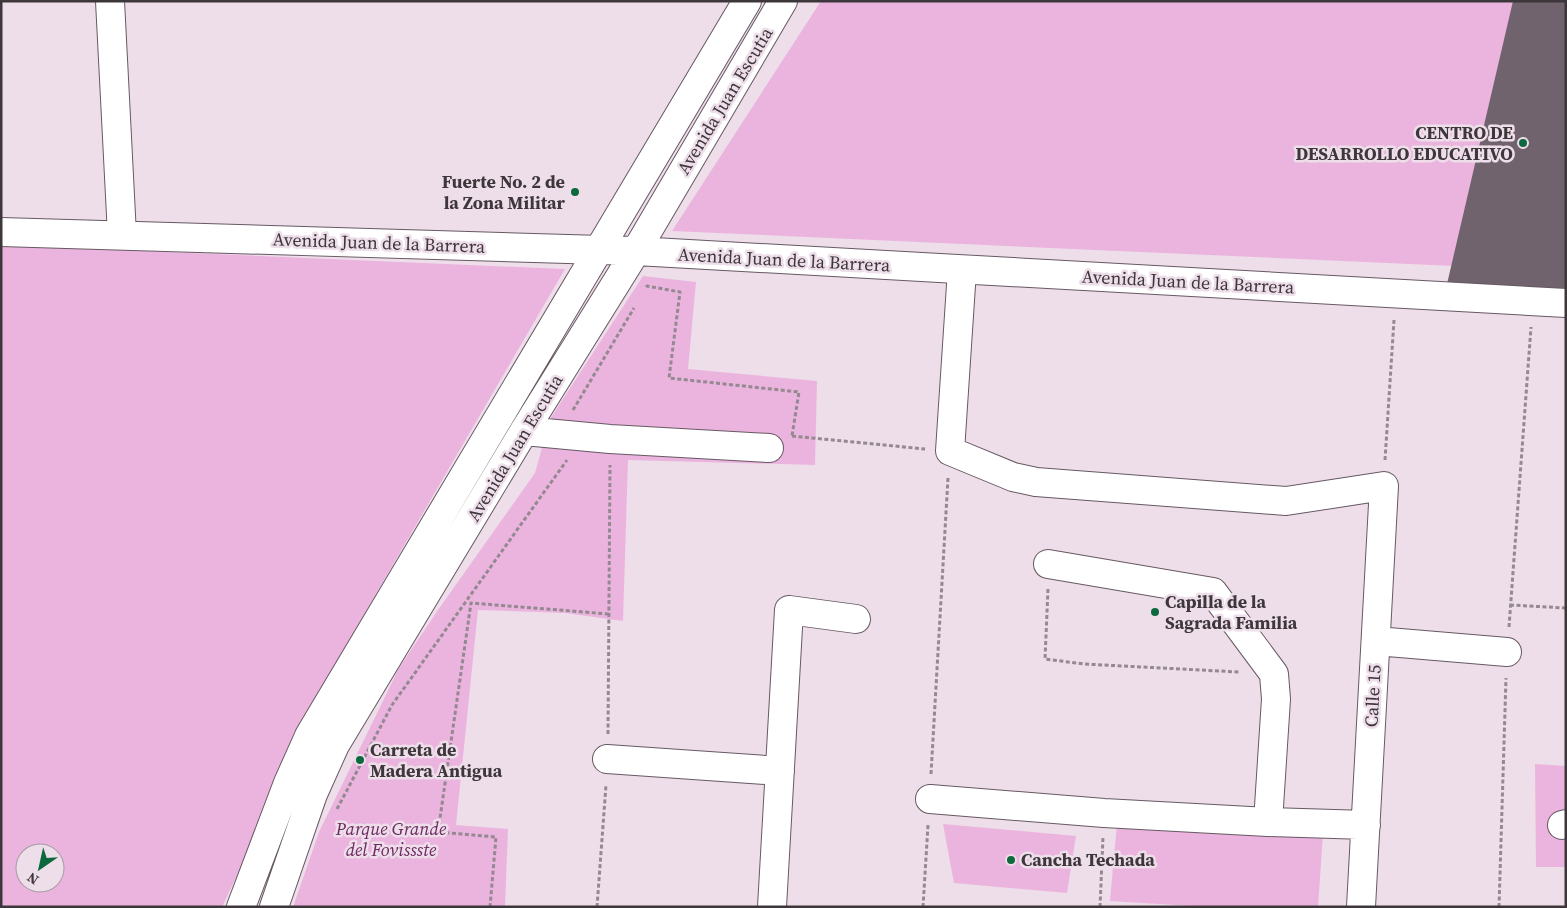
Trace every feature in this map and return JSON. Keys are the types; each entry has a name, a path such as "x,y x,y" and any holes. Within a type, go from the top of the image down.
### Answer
{"street":[{"path":"110,1 122,235"},
{"name":"Avenida Juan Escutia","path":"274,907 313,794 335,744 636,251 783,1"},
{"path":"744,6 768,28"},
{"name":"Avenida Juan Escutia","path":"241,907 288,783 309,736 744,6"},
{"name":"Avenida Juan de la Barrera","path":"1,232 636,251 1566,303"},
{"path":"962,270 950,452 1013,477 1036,482 1286,501 1384,486"},
{"path":"524,432 610,439 780,442"},
{"name":"Calle 15","path":"1361,907 1384,486"},
{"path":"1048,564 1213,592 1274,674 1276,699 1268,822"},
{"path":"772,907 789,610 856,619"},
{"path":"1376,641 1507,652"},
{"path":"607,759 780,771"},
{"path":"930,799 1104,813 1366,825"}],"path":[{"path":"642,294 647,286 680,292 669,378 798,392 780,442 950,452 923,907"},
{"path":"1384,486 1396,293"},
{"path":"1499,907 1507,652 1532,301"},
{"path":"335,815 392,705 571,454 567,421 637,303"},
{"path":"597,907 607,759 610,439"},
{"path":"1048,564 1046,659 1084,664 1274,674"},
{"path":"490,907 496,837 438,832 471,603 609,614"},
{"path":"1510,605 1566,608"},
{"path":"1100,907 1104,813"}],"green space":[{"path":"821,1 1566,1 1566,271 672,231"},
{"path":"1,245 565,269 352,635 222,907 1,907"},
{"name":"Parque Grande del Fovissste","path":"643,276 696,282 688,369 817,381 815,465 628,460 623,621 565,613 478,610 456,825 508,829 505,907 293,907 319,832 399,668 535,473 550,419"},
{"path":"1535,764 1566,766 1566,867 1536,867"},
{"path":"1117,823 1323,834 1318,907 1208,907 1110,901"},
{"name":"Cancha Techada","path":"943,824 1076,836 1067,893 954,883"}],"building":[{"name":"CENTRO DE DESARROLLO EDUCATIVO","path":"1513,1 1566,1 1566,290 1447,284"}],"place":[{"name":"CENTRO DE DESARROLLO EDUCATIVO","path":"1523,143"},
{"name":"Fuerte No. 2 de la Zona Militar","path":"575,192"},
{"name":"Capilla de la Sagrada Familia","path":"1155,612"},
{"name":"Carreta de Madera Antigua","path":"360,760"},
{"name":"Cancha Techada","path":"1011,860"}]}
